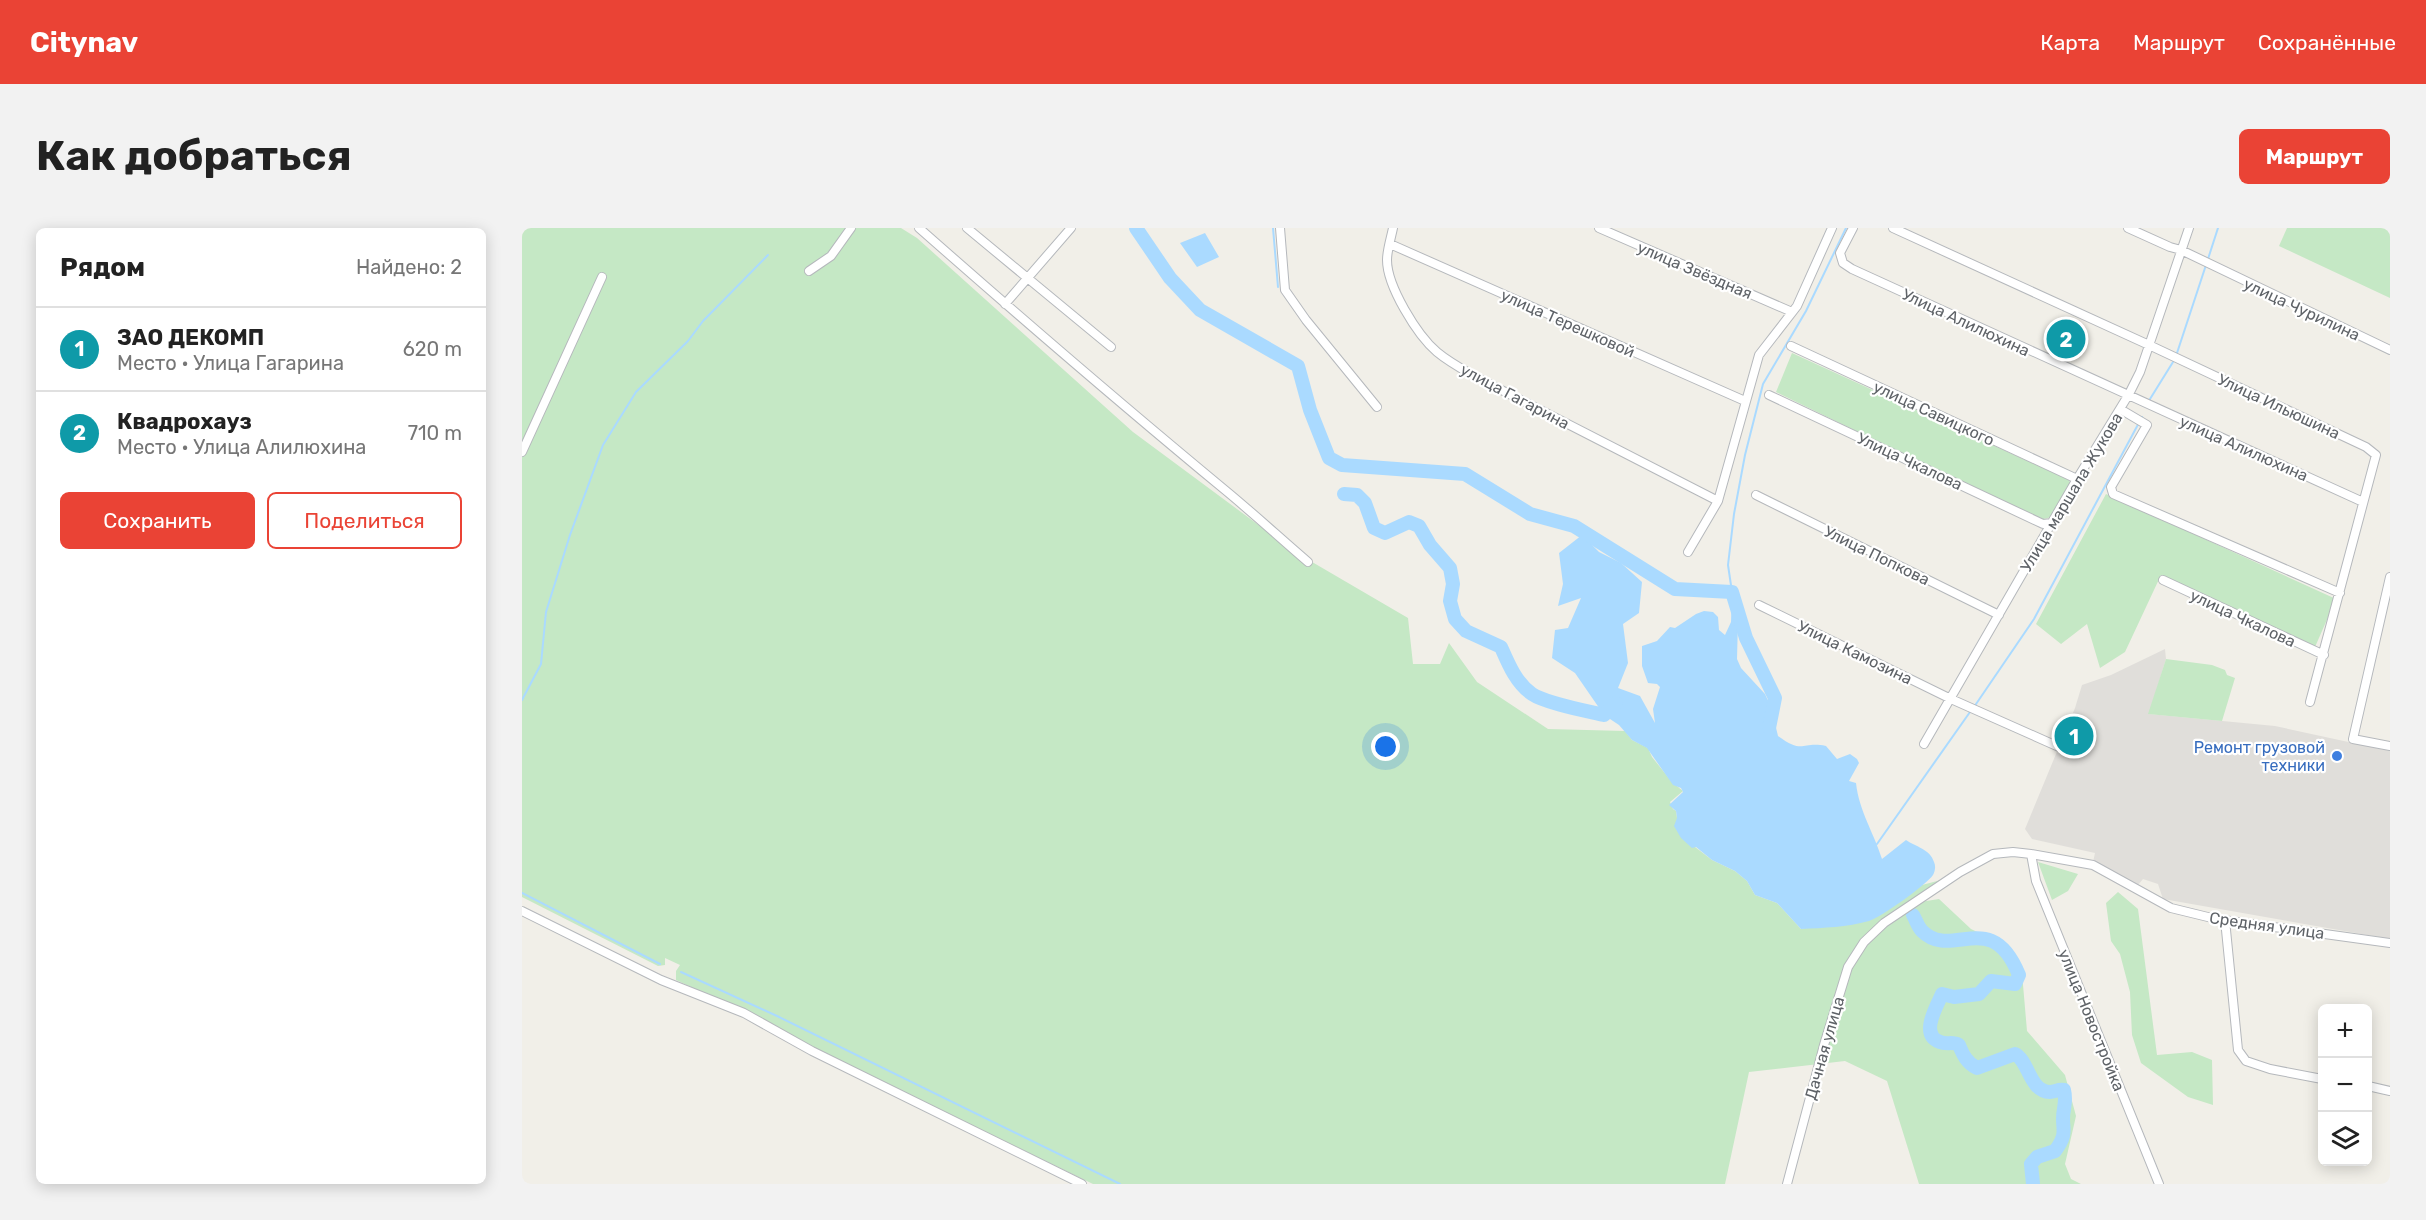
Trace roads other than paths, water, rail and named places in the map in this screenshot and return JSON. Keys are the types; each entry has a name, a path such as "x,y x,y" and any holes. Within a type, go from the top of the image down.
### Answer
{"street":[{"path":"809,272 831,256 851,228"},
{"path":"919,228 1005,304 1308,561"},
{"path":"967,228 1111,348"},
{"path":"1005,304 1071,228"},
{"path":"1280,228 1285,290 1306,320 1377,407"},
{"name":"улица Гагарина","path":"1393,228 1387,260 1392,285 1424,340 1443,357 1476,377 1719,501"},
{"name":"улица Звёздная","path":"1599,228 1792,312"},
{"path":"1688,552 1719,501 1745,401 1760,355 1797,306 1832,228"},
{"name":"Улица Алилюхина","path":"1853,228 1840,253 1843,263 1852,269 2127,394"},
{"path":"1893,228 2149,345"},
{"path":"2128,228 2181,250"},
{"name":"Улица маршала Жукова","path":"1924,744 2120,409 2149,345 2189,228"},
{"name":"улица Терешковой","path":"1390,244 1745,401"},
{"name":"улица Чурилина","path":"2181,250 2390,350"},
{"path":"522,452 602,277"},
{"name":"Улица Ильюшина","path":"2149,345 2366,447 2376,455 2363,502"},
{"name":"улица Савицкого","path":"1791,346 2077,479"},
{"name":"улица Алилюхина","path":"2127,394 2363,502"},
{"name":"Улица Чкалова","path":"1769,395 2043,524 2052,523"},
{"path":"2120,409 2147,425 2112,491 2340,592"},
{"name":"Улица Попкова","path":"1756,495 1999,615"},
{"path":"2310,702 2363,502"},
{"path":"2390,577 2353,739 2390,746"},
{"name":"улица Чкалова","path":"2163,580 2324,656"},
{"name":"Улица Камозина","path":"1759,605 1951,699 2059,747"},
{"name":"Дачная улица","path":"1787,1184 1824,1045 1848,967 1864,942 1884,923 1960,872 1993,854 2013,852 2031,854"},
{"name":"Средняя улица","path":"2031,854 2093,865 2171,908 2225,920 2390,943"},
{"name":"улица Новостройка","path":"2031,854 2036,881 2159,1184"},
{"path":"522,911 661,980 744,1013 812,1051 1082,1184"},
{"path":"2225,920 2238,1050 2246,1061 2318,1078"},
{"path":"2372,1087 2390,1091"}],"water":[{"path":"1205,233 1219,257 1197,267 1180,243"},
{"path":"1582,535 1599,552 1621,563 1642,582 1639,613 1623,624 1628,663 1618,688 1640,696 1655,723 1653,709 1660,687 1657,684 1648,683 1642,666 1642,646 1657,641 1670,627 1675,628 1704,611 1713,612 1718,617 1719,630 1725,635 1731,622 1732,592 1738,621 1737,659 1741,668 1765,694 1771,707 1778,736 1793,745 1826,746 1837,759 1850,754 1857,759 1859,763 1849,781 1856,783 1863,812 1882,859 1906,840 1926,851 1932,858 1935,869 1929,880 1875,919 1844,926 1801,929 1777,903 1755,895 1747,881 1735,871 1712,860 1696,847 1692,848 1681,838 1674,826 1677,818 1676,811 1669,805 1683,792 1681,788 1673,785 1647,748 1632,740 1619,725 1604,715 1575,673 1552,658 1555,630 1568,628 1581,598 1558,606 1563,584 1559,553"}],"waterway":[{"path":"1136,228 1170,278 1200,310 1298,366 1310,410 1329,458 1342,465 1465,474 1530,514 1574,526 1675,589 1732,592 1746,638 1775,698 1769,728"},
{"path":"1273,228 1278,287"},
{"path":"1732,592 1728,565 1734,514 1745,455 1763,384 1806,311 1846,228"},
{"path":"2208,259 2218,228"},
{"path":"522,700 541,664 546,612 570,535 603,445 636,392 688,341 703,321 768,255"},
{"path":"2177,353 2206,265"},
{"path":"2150,399 2173,362"},
{"path":"1974,707 2034,619 2142,417"},
{"path":"1344,494 1357,495 1365,503 1374,528 1385,533 1409,522 1419,526 1430,545 1450,568 1453,584 1450,601 1455,619 1466,631 1501,647 1517,679 1532,694 1556,704 1604,715 1616,703"},
{"path":"1877,844 1970,712"},
{"path":"522,893 660,964"},
{"path":"1913,915 1922,931 1934,939 1946,941 1971,938 1996,943 2008,955 2019,975 2015,984 1991,981 1979,994 1954,997 1942,994 1930,1027 1934,1038 1943,1043 1959,1045 1966,1058 1977,1068 2015,1054 2020,1058 2038,1087 2050,1092 2064,1090 2062,1139 2055,1151 2037,1157 2031,1164 2033,1184"},
{"path":"681,972 777,1016 1120,1184"}],"place":[{"name":"Квадрохауз","path":"2066,339"},
{"name":"ЗАО ДЕКОМП","path":"2074,736"},
{"name":"Ремонт грузовой техники","path":"2337,756"}]}
